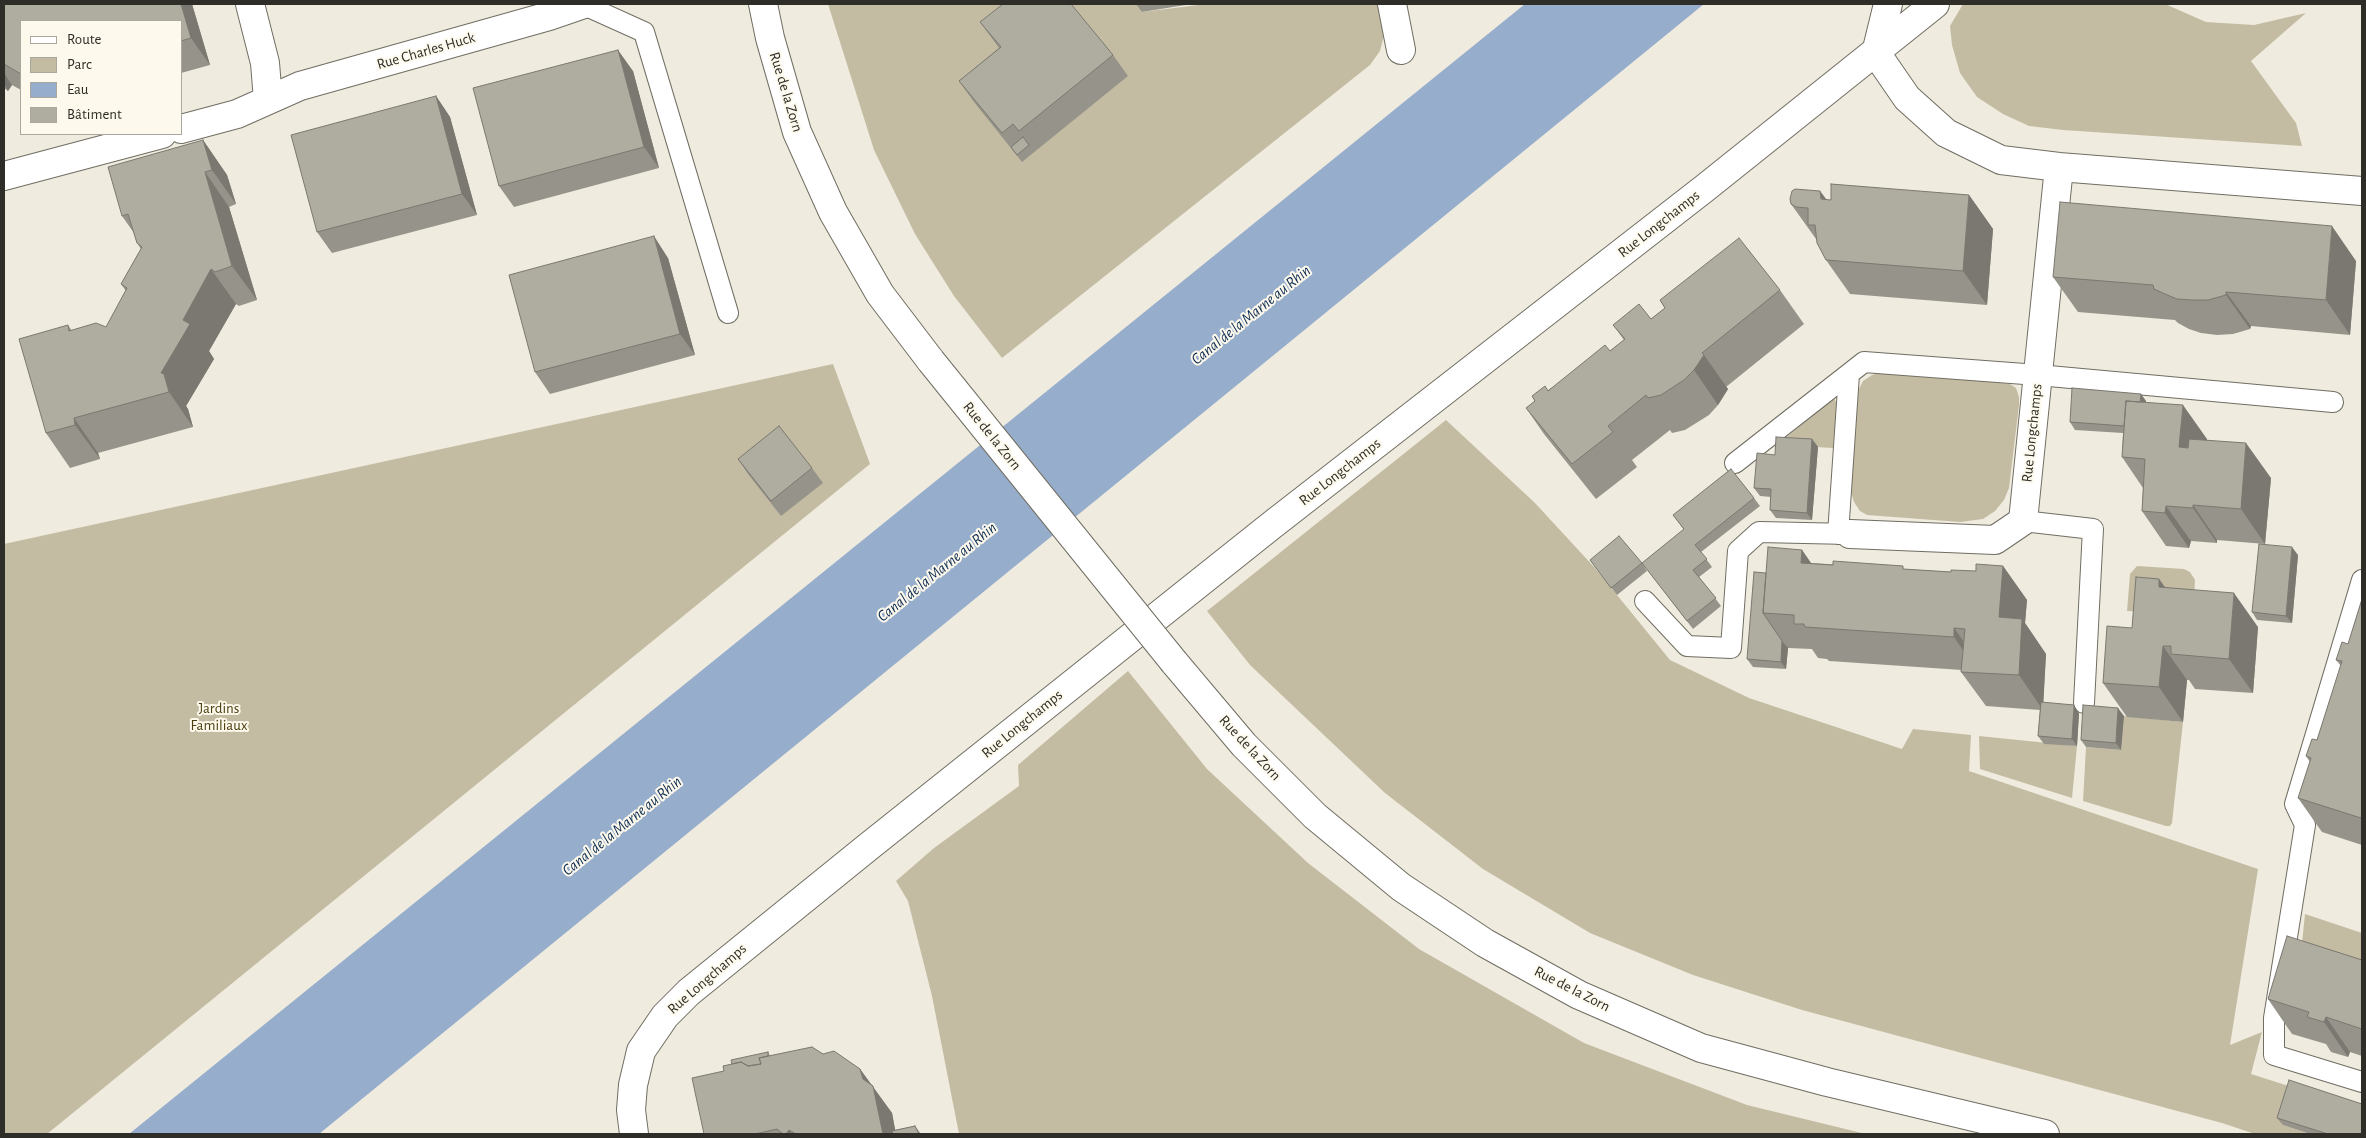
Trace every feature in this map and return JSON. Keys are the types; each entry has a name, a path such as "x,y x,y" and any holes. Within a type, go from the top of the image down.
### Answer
{"street":[{"path":"250,4 265,63 268,100"},
{"name":"Rue Charles Huck","path":"182,128 237,114 300,86 584,4"},
{"name":"Rue de la Zorn","path":"763,4 770,38 797,132 832,212 880,294 1174,662 1244,745 1316,816 1401,887 1485,943 1579,995 1701,1048 1828,1082 2045,1134"},
{"path":"1392,4 1401,50"},
{"path":"1888,4 1876,53 1907,98 1946,132 2001,160 2059,167 2362,191"},
{"name":"Rue Longchamps","path":"634,1134 632,1085 641,1051 665,1016 727,960 1272,525 1876,53 1935,4"},
{"path":"4,176 158,135"},
{"name":"Rue Longchamps","path":"2023,521 2059,167"},
{"path":"1844,534 1995,540 2023,521"}],"lane":[{"path":"584,4 644,32 728,313"},
{"path":"1736,463 1864,362 2038,375 2333,402"},
{"path":"1645,601 1687,646 1731,648 1738,550 1759,532 1844,534 1849,374"},
{"path":"2023,521 2093,529 2084,703"},
{"path":"2362,580 2295,804 2305,825 2274,1018 2274,1055 2362,1082"}],"green space":[{"path":"828,4 1140,4 1142,12 1206,4 1384,4 1385,31 1380,51 1370,65 1002,358 954,296 915,234 874,150"},
{"path":"1963,4 2165,4 2206,22 2254,25 2306,13 2251,61 2296,123 2302,146 2063,130 2029,126 2003,114 1977,97 1960,73 1952,45 1950,26"},
{"name":"Jardins Familiaux","path":"833,364 870,464 47,1134 4,1134 4,544"},
{"path":"1881,372 2003,383 2010,384 2016,388 2019,405 2009,488 2004,500 1995,511 1983,519 1960,522 1867,515 1860,511 1854,502 1851,492 1858,391 1863,381"},
{"path":"1834,398 1837,404 1833,448 1781,445 1782,441"},
{"path":"1446,420 1535,503 1595,568 1670,660 1749,698 1902,749 1913,729 1971,735 1969,771 2258,869 2230,1045 2262,1032 2251,1074 2295,1088 2283,1125 2310,1134 2255,1134 2222,1123 1802,1010 1693,975 1590,933 1483,869 1385,793 1250,665 1207,611"},
{"path":"2137,566 2184,569 2190,572 2195,580 2193,614 2127,611 2130,574"},
{"path":"1128,671 1207,769 1308,863 1419,949 1584,1043 1747,1105 1866,1134 959,1134 932,996 908,901 896,881 934,848 1019,786 1018,765"},
{"path":"2124,716 2183,722 2172,823 2170,826 2083,801 2086,747 2121,750"},
{"path":"1979,736 2077,746 2072,798 1980,769"},
{"path":"2305,914 2362,933 2362,986 2297,991"}],"water":[{"name":"Canal de la Marne au Rhin","path":"1525,4 1704,4 319,1134 129,1134"}],"building":[{"path":"4,4 181,4 191,38 182,41 182,20 20,20 20,73 4,64"},
{"path":"1003,4 1071,4 1113,55 1019,131 1013,124 1002,133 959,81 1001,47 980,22"},
{"path":"618,50 644,147 499,186 473,88"},
{"path":"436,96 462,194 317,232 291,135"},
{"path":"1023,137 1029,145 1017,155 1011,147"},
{"path":"203,140 212,170 205,172 232,266 215,272 211,269 183,320 190,324 161,373 164,374 169,392 74,418 75,425 46,433 19,339 68,325 69,331 96,323 106,327 127,288 121,284 142,247 137,243 128,214 122,216 108,167"},
{"path":"1831,184 1969,195 1963,271 1826,260 1817,243 1815,225 1808,225 1808,208 1796,207 1791,204 1790,199 1792,191 1795,189 1820,191 1821,199 1831,200"},
{"path":"2060,202 2332,226 2326,300 2226,292 2226,295 2208,300 2177,299 2154,289 2153,285 2053,277"},
{"path":"654,236 680,334 535,372 509,275"},
{"path":"1739,238 1780,290 1702,353 1704,355 1694,370 1684,380 1661,395 1648,398 1646,395 1608,426 1613,432 1572,464 1526,408 1535,401 1532,396 1545,386 1548,391 1605,345 1610,351 1625,339 1613,325 1639,304 1651,319 1665,308 1660,300"},
{"path":"2072,388 2141,394 2140,402 2126,401 2124,426 2070,422"},
{"path":"2126,401 2183,405 2179,447 2188,448 2189,439 2246,443 2241,509 2193,505 2193,508 2166,506 2165,513 2142,511 2145,459 2122,457"},
{"path":"779,426 812,468 771,501 738,459"},
{"path":"1776,437 1812,439 1807,513 1770,510 1771,489 1754,488 1757,453 1775,455"},
{"path":"1731,469 1754,498 1695,545 1707,559 1693,570 1716,598 1687,621 1642,563 1684,529 1673,515"},
{"path":"1619,536 1642,563 1611,588 1590,560"},
{"path":"2259,544 2292,547 2286,616 2252,612"},
{"path":"1768,547 1802,550 1801,563 1833,565 1833,561 1903,566 1903,569 1951,572 1951,570 1976,571 1976,564 2003,566 1999,617 2022,619 2019,675 1961,672 1965,629 1954,628 1954,637 1805,627 1804,624 1794,624 1794,615 1763,613"},
{"path":"1754,572 1766,573 1763,613 1782,641 1781,662 1747,659"},
{"path":"2136,577 2159,579 2159,587 2234,593 2229,659 2171,654 2171,646 2163,646 2159,687 2103,683 2107,626 2132,628"},
{"path":"2362,599 2361,818 2298,798 2311,758 2306,756 2312,739 2317,740 2342,661 2336,660 2342,642 2348,644"},
{"path":"2041,702 2074,705 2072,739 2038,736"},
{"path":"2083,705 2118,708 2116,743 2081,740"},
{"path":"2287,936 2362,960 2362,1029 2326,1017 2324,1022 2307,1017 2309,1012 2268,999"},
{"path":"812,1047 823,1054 834,1051 860,1069 863,1079 873,1086 883,1134 796,1134 789,1130 786,1134 783,1134 777,1129 755,1134 704,1134 692,1078 724,1071 723,1066 741,1062 748,1066 761,1064 759,1058"},
{"path":"768,1052 768,1056 759,1058 761,1064 748,1066 741,1062 732,1064 731,1060"},
{"path":"2289,1080 2362,1104 2362,1134 2328,1134 2277,1118"},
{"path":"915,1126 919,1134 893,1134 892,1131"}]}
